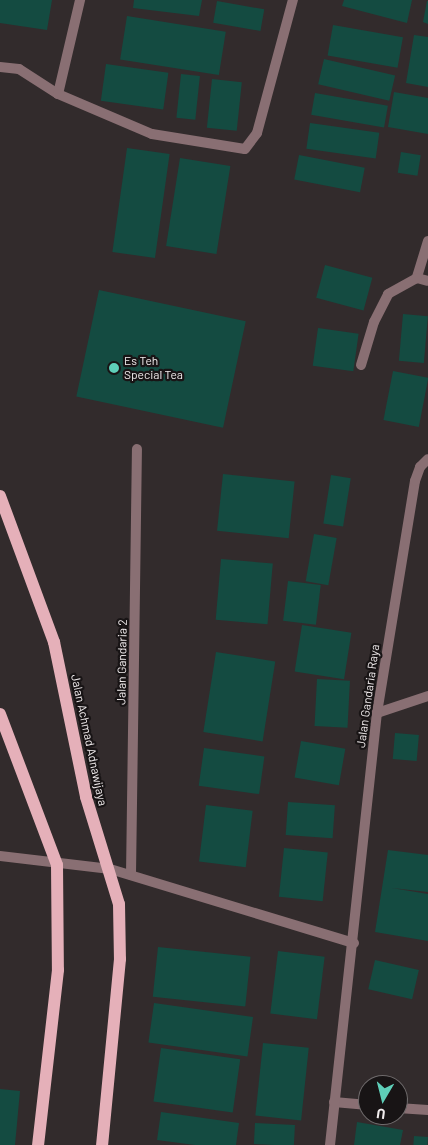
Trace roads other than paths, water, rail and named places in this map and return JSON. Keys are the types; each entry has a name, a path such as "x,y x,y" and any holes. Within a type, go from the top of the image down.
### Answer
{"main road":[{"name":"Jalan Achmad Adnawijaya","path":"0,496 54,642 86,797 110,869 119,904 120,959 102,1145"},
{"path":"0,714 57,865 58,970 38,1145"}],"street":[{"path":"58,94 80,0"},
{"path":"0,67 19,68 58,94 152,134 245,149 257,133 293,0"},
{"path":"361,365 374,322 388,294 417,278 428,241"},
{"path":"417,278 428,282"},
{"name":"Jalan Gandaria 2","path":"131,875 137,449"},
{"name":"Jalan Gandaria Raya","path":"330,1145 354,943 377,713 415,481 420,467 428,459"},
{"path":"377,713 428,696"},
{"path":"0,856 57,865 110,869 354,943"},
{"path":"334,1102 358,1104"},
{"path":"408,1109 428,1110"}],"place":[{"name":"Es Teh Special Tea","path":"114,368"}]}
